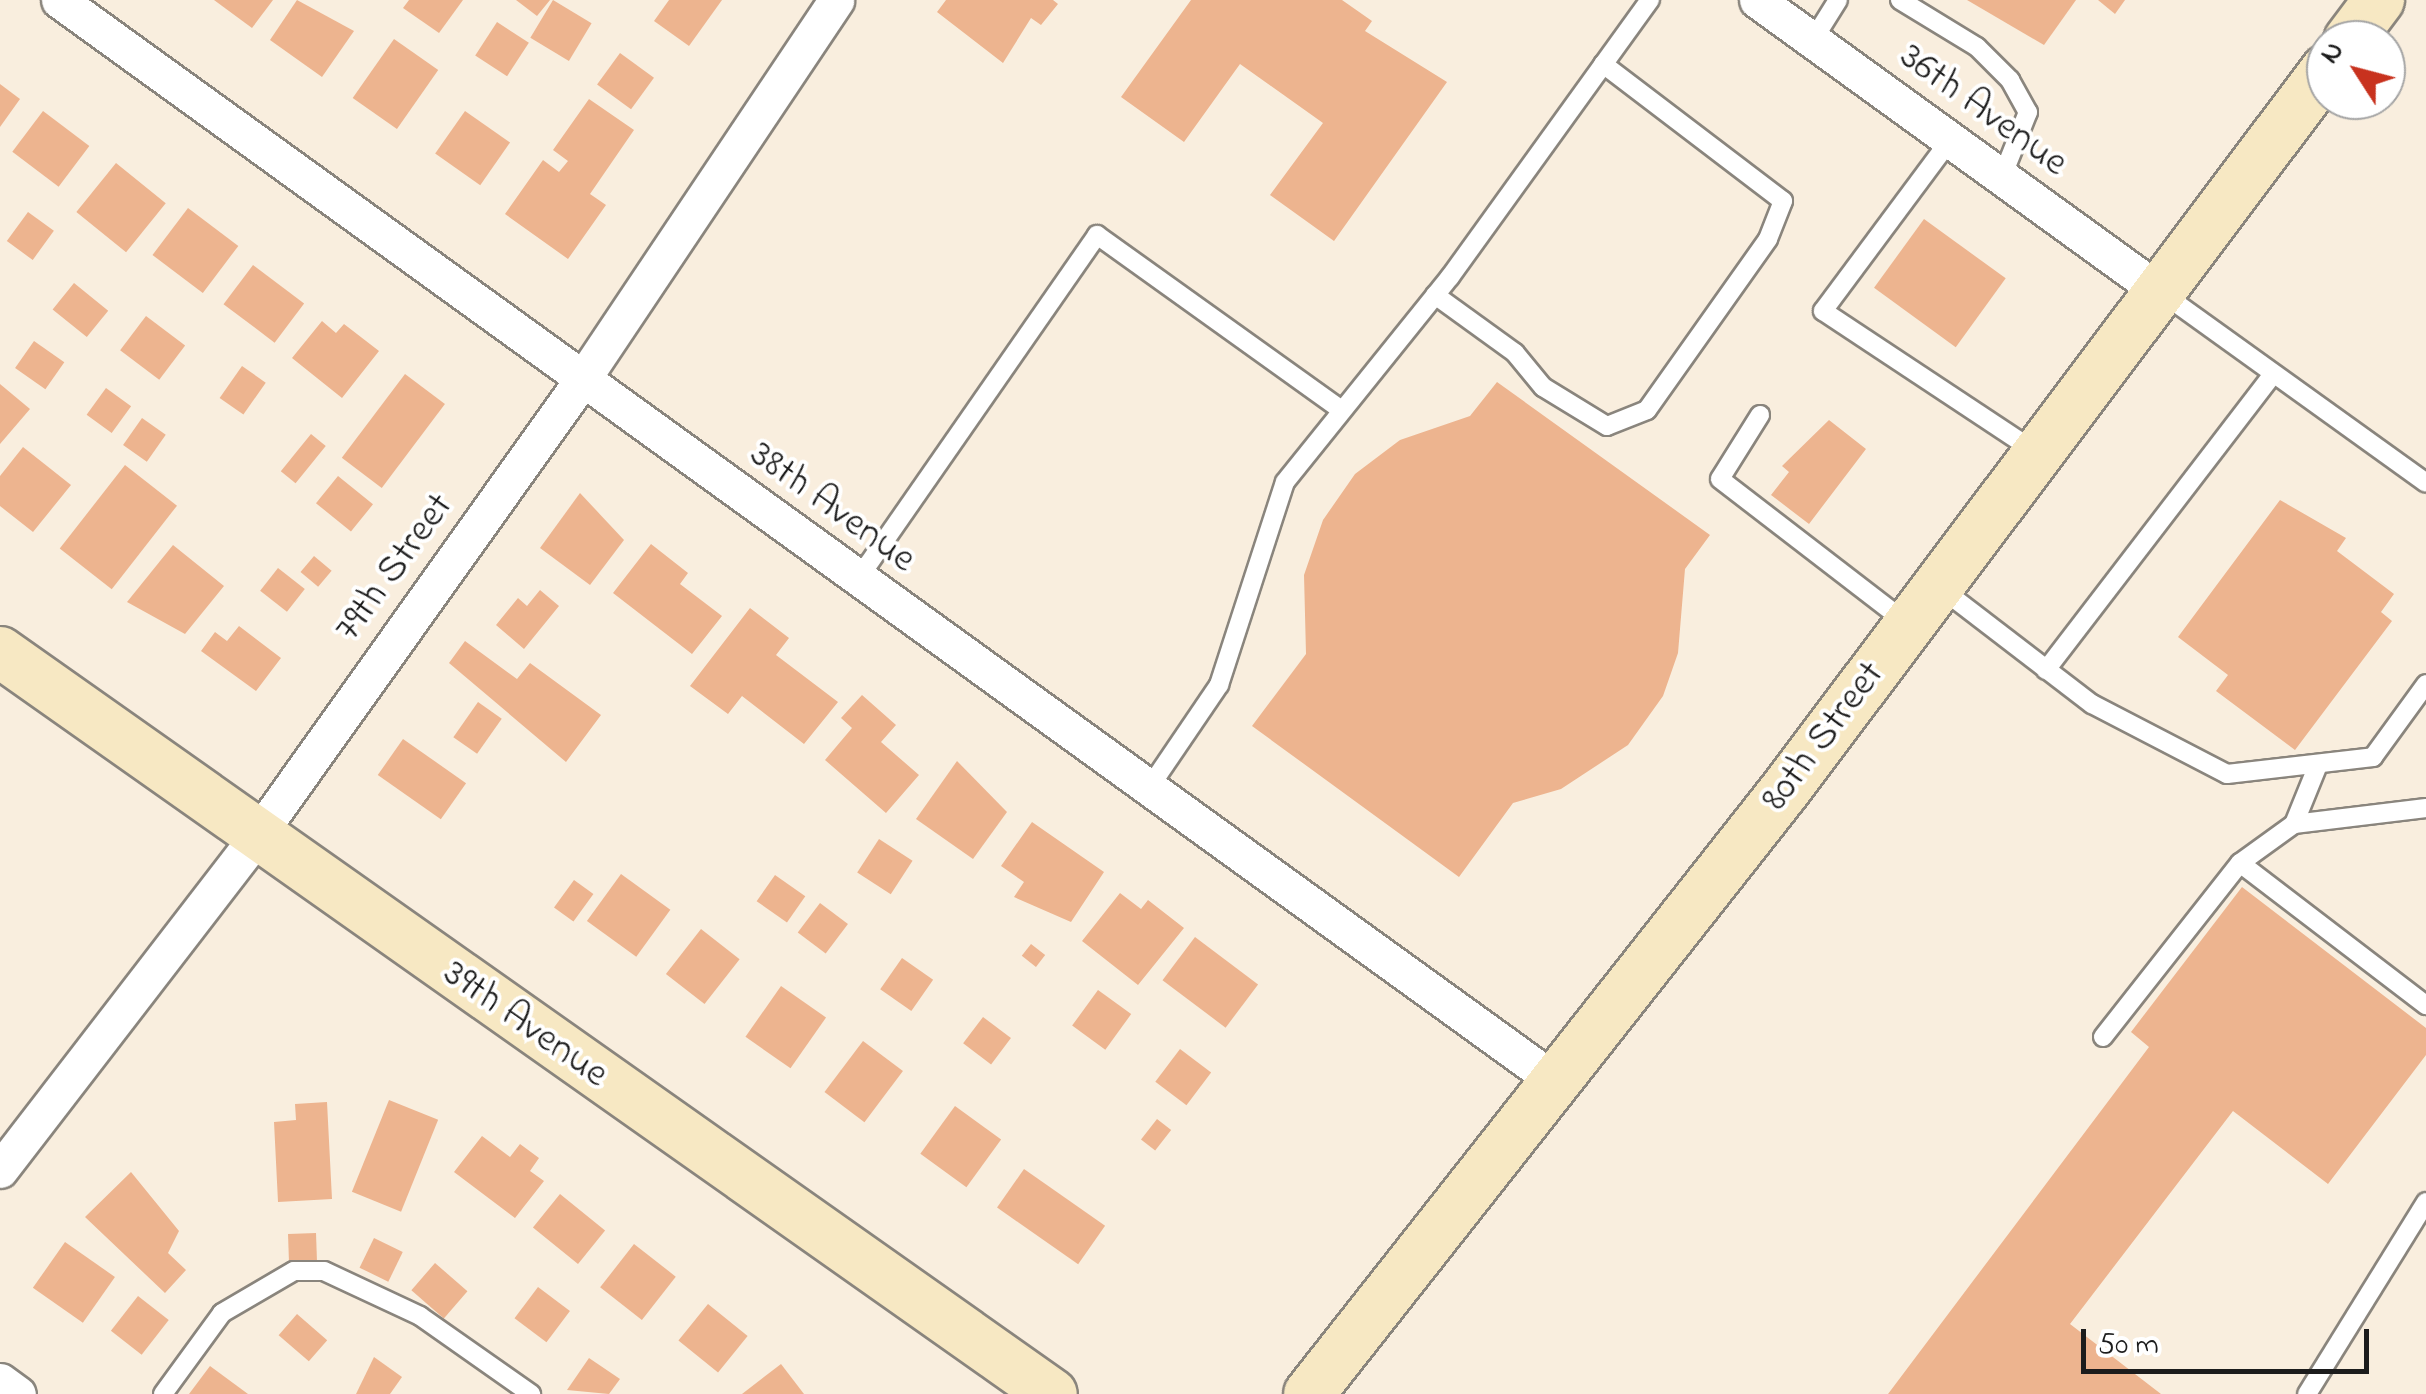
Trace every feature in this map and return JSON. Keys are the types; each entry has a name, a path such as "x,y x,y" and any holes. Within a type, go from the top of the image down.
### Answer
{"street":[{"name":"38th Avenue","path":"58,0 1558,1083"},
{"name":"79th Street","path":"0,1170 256,836 582,380 836,0"},
{"name":"36th Avenue","path":"1757,0 2159,290"},
{"name":"80th Street","path":"1310,1394 1558,1083 2306,96"},
{"name":"39th Avenue","path":"0,652 1052,1394"},
{"path":"0,1381 18,1394"}],"lane":[{"path":"1149,788 1219,685 1285,482 1436,296 1650,0"},
{"path":"1813,40 1838,0"},
{"path":"1900,0 1977,48 2010,80 2028,112 2002,177"},
{"path":"1436,296 1515,353 1544,387 1607,426 1648,410 1768,238 1783,201 1768,181 1604,64"},
{"path":"1950,140 1823,311 2037,452"},
{"path":"858,579 1097,234 1341,410"},
{"path":"2159,290 2272,376 2426,483"},
{"path":"2046,670 2272,376"},
{"path":"1760,415 1720,480 1908,625"},
{"path":"1938,586 2046,670 2191,762 2227,774 2372,757 2426,684"},
{"path":"2294,824 2318,765"},
{"path":"2102,1038 2240,863 2294,824 2426,808"},
{"path":"2240,863 2426,1005"},
{"path":"2308,1394 2426,1202"},
{"path":"163,1394 222,1313 294,1270 324,1272 405,1308 531,1394"}],"building":[{"path":"214,0 273,0 252,28"},
{"path":"297,0 354,31 322,77 270,40"},
{"path":"409,0 463,0 439,33 403,8"},
{"path":"516,0 550,0 537,16"},
{"path":"553,0 592,23 569,61 530,38"},
{"path":"669,0 722,0 689,46 654,21"},
{"path":"946,0 1053,0 1058,4 1041,25 1031,18 1003,63 937,12"},
{"path":"1191,0 1342,0 1372,21 1365,31 1447,82 1334,241 1270,195 1323,123 1240,64 1184,142 1121,97"},
{"path":"1967,0 2076,0 2044,45"},
{"path":"2098,0 2125,0 2115,14"},
{"path":"497,22 529,43 507,76 475,56"},
{"path":"394,39 438,70 397,129 353,98"},
{"path":"620,53 654,78 631,109 597,85"},
{"path":"0,84 20,99 0,127"},
{"path":"589,99 634,130 590,194 606,205 568,259 505,214 543,160 559,172 568,161 553,150"},
{"path":"43,111 89,146 59,187 12,152"},
{"path":"465,111 510,143 480,185 435,154"},
{"path":"116,163 166,203 126,252 76,212"},
{"path":"188,208 238,246 203,293 152,255"},
{"path":"28,212 54,231 33,260 7,241"},
{"path":"1924,219 2006,278 1956,347 1874,288"},
{"path":"253,265 304,304 275,343 224,304"},
{"path":"74,283 108,311 87,337 53,309"},
{"path":"146,316 185,345 159,380 120,350"},
{"path":"322,321 336,333 344,324 379,351 342,398 292,358"},
{"path":"34,341 64,362 45,389 15,368"},
{"path":"242,366 266,383 243,415 220,398"},
{"path":"405,374 445,404 382,488 342,458"},
{"path":"1497,382 1710,535 1685,569 1678,653 1663,696 1628,745 1561,789 1513,803 1459,877 1252,726 1306,654 1304,575 1323,520 1355,474 1400,440 1470,416"},
{"path":"0,384 30,409 0,444"},
{"path":"106,388 131,406 112,433 87,415"},
{"path":"142,418 166,435 147,462 123,445"},
{"path":"1829,420 1866,449 1809,524 1771,495 1789,472 1782,466"},
{"path":"311,434 326,446 296,483 281,471"},
{"path":"23,447 71,485 33,532 0,506 0,476"},
{"path":"125,465 177,506 112,589 60,549"},
{"path":"338,476 373,504 351,532 316,503"},
{"path":"580,493 624,540 590,585 540,548"},
{"path":"2280,500 2346,538 2337,551 2394,594 2381,612 2392,621 2295,750 2216,691 2228,675 2178,637"},
{"path":"651,544 688,573 680,584 722,616 692,654 613,593"},
{"path":"173,545 224,586 185,634 127,602"},
{"path":"314,556 332,571 318,587 301,572"},
{"path":"278,568 305,589 287,612 260,591"},
{"path":"540,590 559,606 524,649 496,625 518,598 527,606"},
{"path":"750,608 789,638 776,655 838,702 804,744 742,696 728,714 690,686"},
{"path":"239,626 281,658 256,691 201,651 215,632 227,641"},
{"path":"465,641 517,679 530,663 601,715 566,762 449,663"},
{"path":"862,695 896,725 881,742 919,775 886,813 825,760 852,728 841,718"},
{"path":"478,702 502,719 477,754 453,737"},
{"path":"403,739 466,783 441,819 378,775"},
{"path":"957,761 1007,812 973,859 916,819"},
{"path":"1032,822 1104,872 1071,922 1014,897 1024,882 1001,866"},
{"path":"879,839 913,861 891,894 857,873"},
{"path":"621,874 670,910 636,957 587,921"},
{"path":"775,875 805,896 787,922 757,901"},
{"path":"574,880 593,894 573,922 554,908"},
{"path":"2242,887 2426,1028 2426,1055 2328,1184 2233,1111 2070,1324 2161,1394 1888,1394 2149,1047 2131,1032"},
{"path":"1120,893 1141,909 1148,900 1184,928 1138,985 1082,941"},
{"path":"820,903 848,924 826,954 798,933"},
{"path":"701,929 740,959 705,1004 666,974"},
{"path":"1195,937 1258,985 1226,1028 1163,980"},
{"path":"1031,944 1045,955 1036,967 1022,956"},
{"path":"902,958 933,980 911,1011 880,989"},
{"path":"781,986 826,1018 790,1068 745,1037"},
{"path":"1098,990 1131,1014 1105,1050 1072,1026"},
{"path":"983,1017 1011,1038 991,1064 963,1043"},
{"path":"863,1041 903,1071 864,1122 824,1092"},
{"path":"1180,1049 1211,1072 1186,1105 1155,1082"},
{"path":"389,1100 438,1120 401,1212 352,1192"},
{"path":"327,1102 332,1199 278,1202 274,1122 296,1120 295,1104"},
{"path":"955,1106 1001,1140 966,1187 920,1154"},
{"path":"1157,1119 1171,1130 1155,1151 1141,1139"},
{"path":"482,1136 510,1157 520,1144 539,1158 530,1171 544,1181 515,1218 454,1172"},
{"path":"1024,1169 1105,1226 1078,1264 997,1208"},
{"path":"131,1172 179,1231 168,1253 186,1270 165,1293 85,1217"},
{"path":"560,1194 605,1231 578,1264 533,1227"},
{"path":"316,1233 317,1261 289,1262 288,1234"},
{"path":"374,1238 403,1252 388,1282 360,1268"},
{"path":"65,1242 115,1277 83,1323 33,1288"},
{"path":"634,1244 676,1277 642,1320 600,1287"},
{"path":"435,1263 467,1291 444,1318 411,1290"},
{"path":"538,1287 570,1311 546,1342 515,1318"},
{"path":"138,1296 169,1320 142,1355 111,1331"},
{"path":"708,1304 748,1336 718,1373 678,1341"},
{"path":"297,1314 327,1340 309,1361 279,1335"},
{"path":"374,1357 402,1377 390,1394 356,1394"},
{"path":"589,1358 620,1379 609,1394 567,1390"},
{"path":"781,1364 804,1394 742,1394"},
{"path":"210,1366 248,1394 189,1394"}]}
